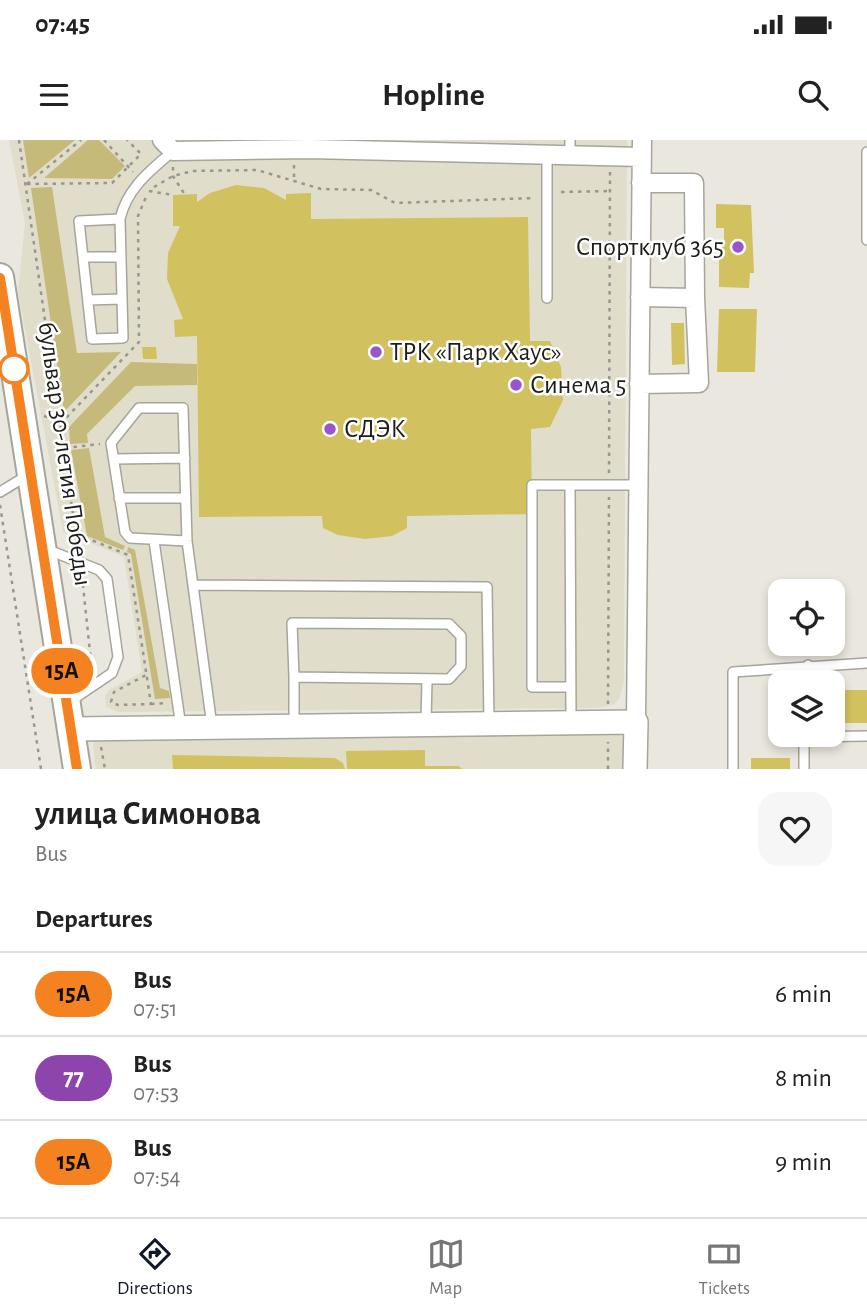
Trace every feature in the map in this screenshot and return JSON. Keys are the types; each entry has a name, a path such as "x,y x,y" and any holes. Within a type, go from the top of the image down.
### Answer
{"main road":[{"name":"бульвар 30-летия Победы","path":"0,277 12,387 43,547 77,769"}],"street":[{"path":"167,145 398,146 547,155 570,148 610,157 641,149 635,769"},
{"path":"639,384 699,383 694,183 641,184"},
{"path":"640,297 695,298"},
{"path":"72,729 636,722"}],"lane":[{"path":"120,219 79,221 92,339 123,338 120,219 124,203 167,145"},
{"path":"867,152 867,240"},
{"path":"547,155 547,298"},
{"path":"83,257 120,257"},
{"path":"88,300 122,299"},
{"path":"187,541 130,538 125,532 111,443 138,408 183,408 187,541 212,728"},
{"path":"114,459 185,458"},
{"path":"0,492 30,473"},
{"path":"571,687 532,687 532,485 638,485"},
{"path":"570,485 571,723"},
{"path":"120,498 186,498"},
{"path":"154,541 182,728"},
{"path":"43,547 99,570 107,579 118,657 112,673 67,703"},
{"path":"193,584 486,587 489,724"},
{"path":"294,677 449,679 461,666 461,636 449,624 292,622 294,727"},
{"path":"733,769 733,671 867,663"},
{"path":"807,665 807,670"},
{"path":"426,725 427,679"},
{"path":"845,736 867,736"},
{"path":"804,747 804,769"}],"path":[{"name":"бульвар 30-летия Победы","path":"19,140 62,422 94,685"},
{"path":"27,184 81,140"},
{"path":"27,184 112,183 141,154 127,140"},
{"path":"167,145 173,176 185,195"},
{"path":"608,769 610,157"},
{"path":"39,414 62,422 139,342 138,216 149,191 173,176 193,171 257,170 321,189 371,190 395,203 521,200 565,191 610,191"},
{"path":"562,385 609,387"},
{"path":"65,448 89,445"},
{"path":"0,505 41,769"},
{"path":"99,729 105,769"}],"shaded area":[{"path":"9,140 627,140 624,682 619,699 613,705 597,708 118,712 106,707 105,696 109,690 142,672 124,557 63,532 18,292 25,223"},
{"path":"23,140 75,140 29,178"},
{"path":"88,140 99,140 125,166 112,179 44,178"},
{"path":"52,187 77,353 121,352 64,412 31,188"},
{"path":"131,362 197,364 197,385 135,386 87,434 88,443 70,444 69,427"},
{"path":"89,448 105,537 125,546 123,550 87,536 71,450"},
{"path":"128,547 135,550 160,688 169,691 170,698 155,699"},
{"path":"614,729 626,741 626,769 96,769 93,745 96,739"}],"building":[{"name":"ТРК «Парк Хаус»","path":"236,185 264,188 286,200 286,194 311,193 311,219 528,217 530,341 550,341 561,367 563,400 550,427 531,429 532,514 407,516 407,528 392,536 365,539 338,535 323,528 322,516 199,517 197,336 175,337 174,320 183,319 167,279 168,253 180,226 173,226 173,195 197,194 197,202 210,193"},
{"path":"716,204 751,205 754,273 750,273 749,288 719,287 719,244 724,245 724,228 716,228"},
{"path":"719,309 757,309 755,372 717,372"},
{"path":"671,323 684,323 685,364 672,365"},
{"path":"142,347 156,347 157,359 143,359"},
{"path":"845,690 867,690 867,723 845,723"},
{"path":"425,750 425,766 458,766 463,769 347,769 346,751"},
{"path":"172,755 335,758 343,763 345,769 173,769"},
{"path":"751,758 790,758 790,769 751,769"}],"bus line":[{"name":"15А","path":"0,278 77,769"}],"place":[{"name":"Спортклуб 365","path":"738,247"},
{"name":"ТРК «Парк Хаус»","path":"376,352"},
{"name":"Синема 5","path":"516,385"},
{"name":"СДЭК","path":"330,429"}]}
